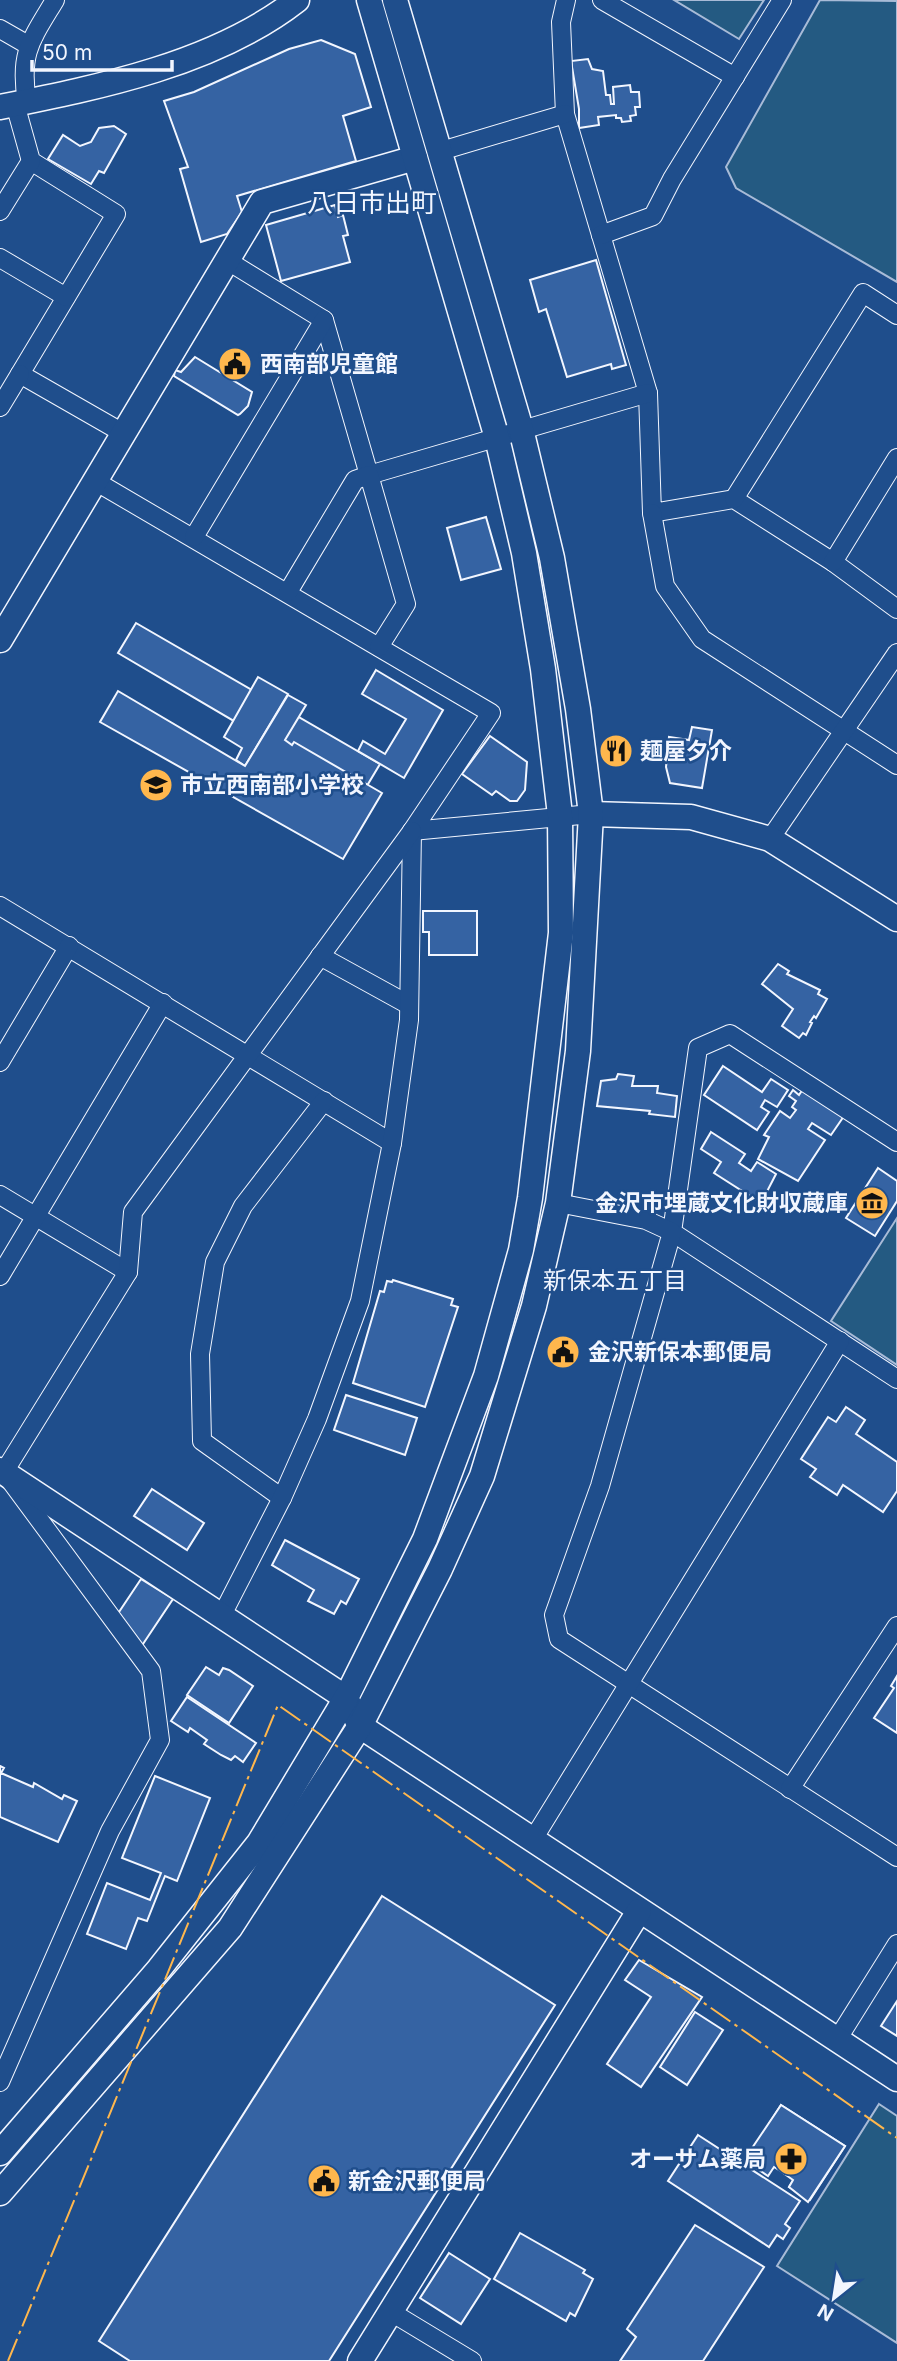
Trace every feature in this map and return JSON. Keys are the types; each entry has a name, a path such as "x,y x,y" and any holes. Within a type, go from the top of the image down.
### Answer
{"street":[{"path":"0,407 116,215 31,161 14,104 28,45 55,0"},
{"path":"14,104 129,79 176,63 274,18 296,0"},
{"path":"0,2153 159,1969 260,1843 346,1698 425,1539 486,1376 521,1250 538,1153 561,933 560,815 543,669 524,553 497,438 369,0"},
{"path":"0,2193 230,1928 359,1726 440,1569 482,1476 534,1306 558,1203 578,1051 591,814 584,776 578,709 552,558 521,429 395,0"},
{"path":"566,0 561,22 565,114 648,393 652,513 665,586 702,639 897,765"},
{"path":"602,0 735,77"},
{"path":"601,235 653,216 672,179 782,0"},
{"path":"0,29 28,45"},
{"path":"441,151 565,114"},
{"path":"0,640 262,202 415,158"},
{"path":"0,211 31,161"},
{"path":"0,258 66,297"},
{"path":"228,261 324,320 406,604 379,647"},
{"path":"734,499 863,293 897,315"},
{"path":"194,537 324,320"},
{"path":"20,374 122,433"},
{"path":"288,592 355,480 648,393"},
{"path":"833,562 897,458"},
{"path":"2,1471 128,1272 133,1212 412,831 491,713 95,481"},
{"path":"652,513 734,499 833,562 897,609"},
{"path":"770,839 897,653"},
{"path":"412,831 533,821 560,815 691,817 770,839 897,919"},
{"path":"222,1615 282,1498 317,1419 360,1301 392,1143 409,1005 412,831"},
{"path":"0,906 392,1143"},
{"path":"0,1062 69,946"},
{"path":"320,956 409,1005"},
{"path":"0,1276 163,1003"},
{"path":"897,1142 730,1034 698,1048 672,1232 600,1486 554,1615 559,1639 897,1857"},
{"path":"282,1498 202,1441 200,1354 215,1262 243,1206 324,1101"},
{"path":"0,1195 128,1272"},
{"path":"558,1203 646,1220 672,1232 897,1379"},
{"path":"532,1841 840,1342"},
{"path":"2,1471 346,1698 359,1726 897,2079"},
{"path":"0,2081 110,1831 160,1740 151,1671 2,1471"},
{"path":"790,1789 897,1626"},
{"path":"360,2361 639,1911"},
{"path":"837,2040 897,1944"},
{"path":"391,2312 472,2361"}],"shaded area":[{"path":"674,0 764,0 739,39"},
{"path":"820,0 897,1 897,282 736,188 726,167"},
{"path":"897,1218 897,1365 831,1321"},
{"path":"879,2104 897,2116 897,2343 777,2266"}],"building":[{"path":"321,40 355,54 371,107 343,116 356,161 237,196 242,212 227,234 201,242 180,169 188,167 164,101 194,92 289,49"},
{"path":"588,59 592,69 603,71 606,95 610,95 611,104 614,104 613,87 630,85 631,92 639,92 640,107 635,107 636,115 630,116 631,121 622,122 616,115 598,117 599,125 579,128 579,109 571,61"},
{"path":"114,126 126,134 104,173 99,171 91,184 48,159 63,135 80,146 91,142 99,128"},
{"path":"335,205 338,217 343,215 348,235 343,236 350,262 281,281 266,225"},
{"path":"596,260 626,365 612,369 611,364 567,377 546,309 539,312 530,280"},
{"path":"195,357 252,392 248,406 240,414 174,376 175,370 181,372"},
{"path":"486,517 501,569 461,580 447,528"},
{"path":"136,623 380,764 359,799 338,786 332,795 307,780 314,768 118,653"},
{"path":"376,670 443,710 404,778 358,751 363,741 385,754 406,719 362,694"},
{"path":"258,677 288,694 245,766 236,760 242,748 224,737"},
{"path":"118,691 245,766 288,695 306,705 285,740 292,745 294,742 382,793 343,859 100,722"},
{"path":"692,727 712,730 702,788 670,783 666,767 669,737 689,740"},
{"path":"490,736 527,762 525,790 517,801 510,801 496,791 492,795 462,774"},
{"path":"423,911 477,911 477,955 429,955 429,932 423,932"},
{"path":"778,964 789,971 787,974 820,990 818,994 827,999 816,1018 814,1016 810,1022 812,1023 806,1035 803,1033 799,1038 782,1026 793,1009 762,984"},
{"path":"723,1066 762,1092 771,1079 788,1090 777,1107 765,1100 761,1107 769,1112 757,1130 704,1095"},
{"path":"618,1074 634,1076 632,1086 658,1086 657,1093 677,1096 675,1117 649,1114 650,1111 597,1106 601,1081 616,1079"},
{"path":"803,1089 844,1116 831,1135 812,1123 808,1129 825,1140 798,1181 758,1159 769,1137 764,1135 780,1111 790,1118 796,1110 792,1107 796,1101 789,1096 793,1090 799,1095"},
{"path":"711,1132 745,1154 739,1163 751,1171 757,1162 776,1174 761,1203 714,1173 721,1162 701,1149"},
{"path":"878,1168 897,1181 897,1201 875,1236 846,1218"},
{"path":"393,1280 453,1299 451,1305 458,1307 425,1407 353,1383 380,1291 384,1292 387,1281"},
{"path":"346,1395 417,1418 405,1455 334,1430"},
{"path":"846,1407 865,1420 856,1434 897,1462 897,1491 883,1512 843,1485 837,1495 810,1477 816,1469 801,1459 828,1417 836,1422"},
{"path":"152,1489 204,1523 187,1550 134,1516"},
{"path":"285,1540 359,1579 346,1604 341,1601 334,1614 308,1601 314,1590 272,1565"},
{"path":"141,1579 173,1599 139,1650 117,1615"},
{"path":"206,1667 219,1675 223,1668 229,1670 253,1686 229,1723 187,1695"},
{"path":"897,1676 897,1733 874,1718 894,1688 891,1686"},
{"path":"187,1697 256,1743 243,1762 235,1756 231,1760 221,1755 204,1744 207,1740 190,1728 188,1732 171,1721"},
{"path":"0,1766 4,1768 1,1773 33,1787 34,1783 62,1799 64,1795 77,1801 58,1842 0,1817"},
{"path":"155,1776 210,1798 177,1881 165,1876 147,1921 138,1918 126,1949 87,1934 107,1883 150,1900 161,1873 122,1858"},
{"path":"382,1896 555,2005 329,2361 130,2361 99,2341"},
{"path":"639,1960 702,1997 641,2087 607,2064 651,1997 625,1980"},
{"path":"897,2001 897,2036 881,2026"},
{"path":"695,2012 723,2030 687,2085 660,2067"},
{"path":"781,2105 845,2146 810,2200 789,2187 794,2179 774,2166 768,2174 746,2160"},
{"path":"781,2105 845,2146 808,2202 789,2187 793,2180 779,2170 774,2167 768,2176 744,2160"},
{"path":"698,2135 800,2201 785,2224 790,2228 783,2239 777,2235 769,2247 668,2181"},
{"path":"695,2225 764,2267 703,2361 620,2361 636,2337 627,2329"},
{"path":"520,2233 585,2270 583,2273 593,2279 575,2316 570,2313 566,2321 494,2279"},
{"path":"449,2253 490,2279 461,2324 420,2298"}],"power":[{"path":"8,2361 278,1705 897,2138"}],"place":[{"name":"西南部児童館","path":"235,364"},
{"name":"麺屋夕介","path":"616,751"},
{"name":"市立西南部小学校","path":"156,785"},
{"name":"金沢市埋蔵文化財収蔵庫","path":"872,1203"},
{"name":"金沢新保本郵便局","path":"563,1352"},
{"name":"オーサム薬局","path":"791,2159"},
{"name":"新金沢郵便局","path":"324,2181"}],"district":[{"name":"八日市出町","path":"372,203"},
{"name":"新保本五丁目","path":"615,1281"}]}
